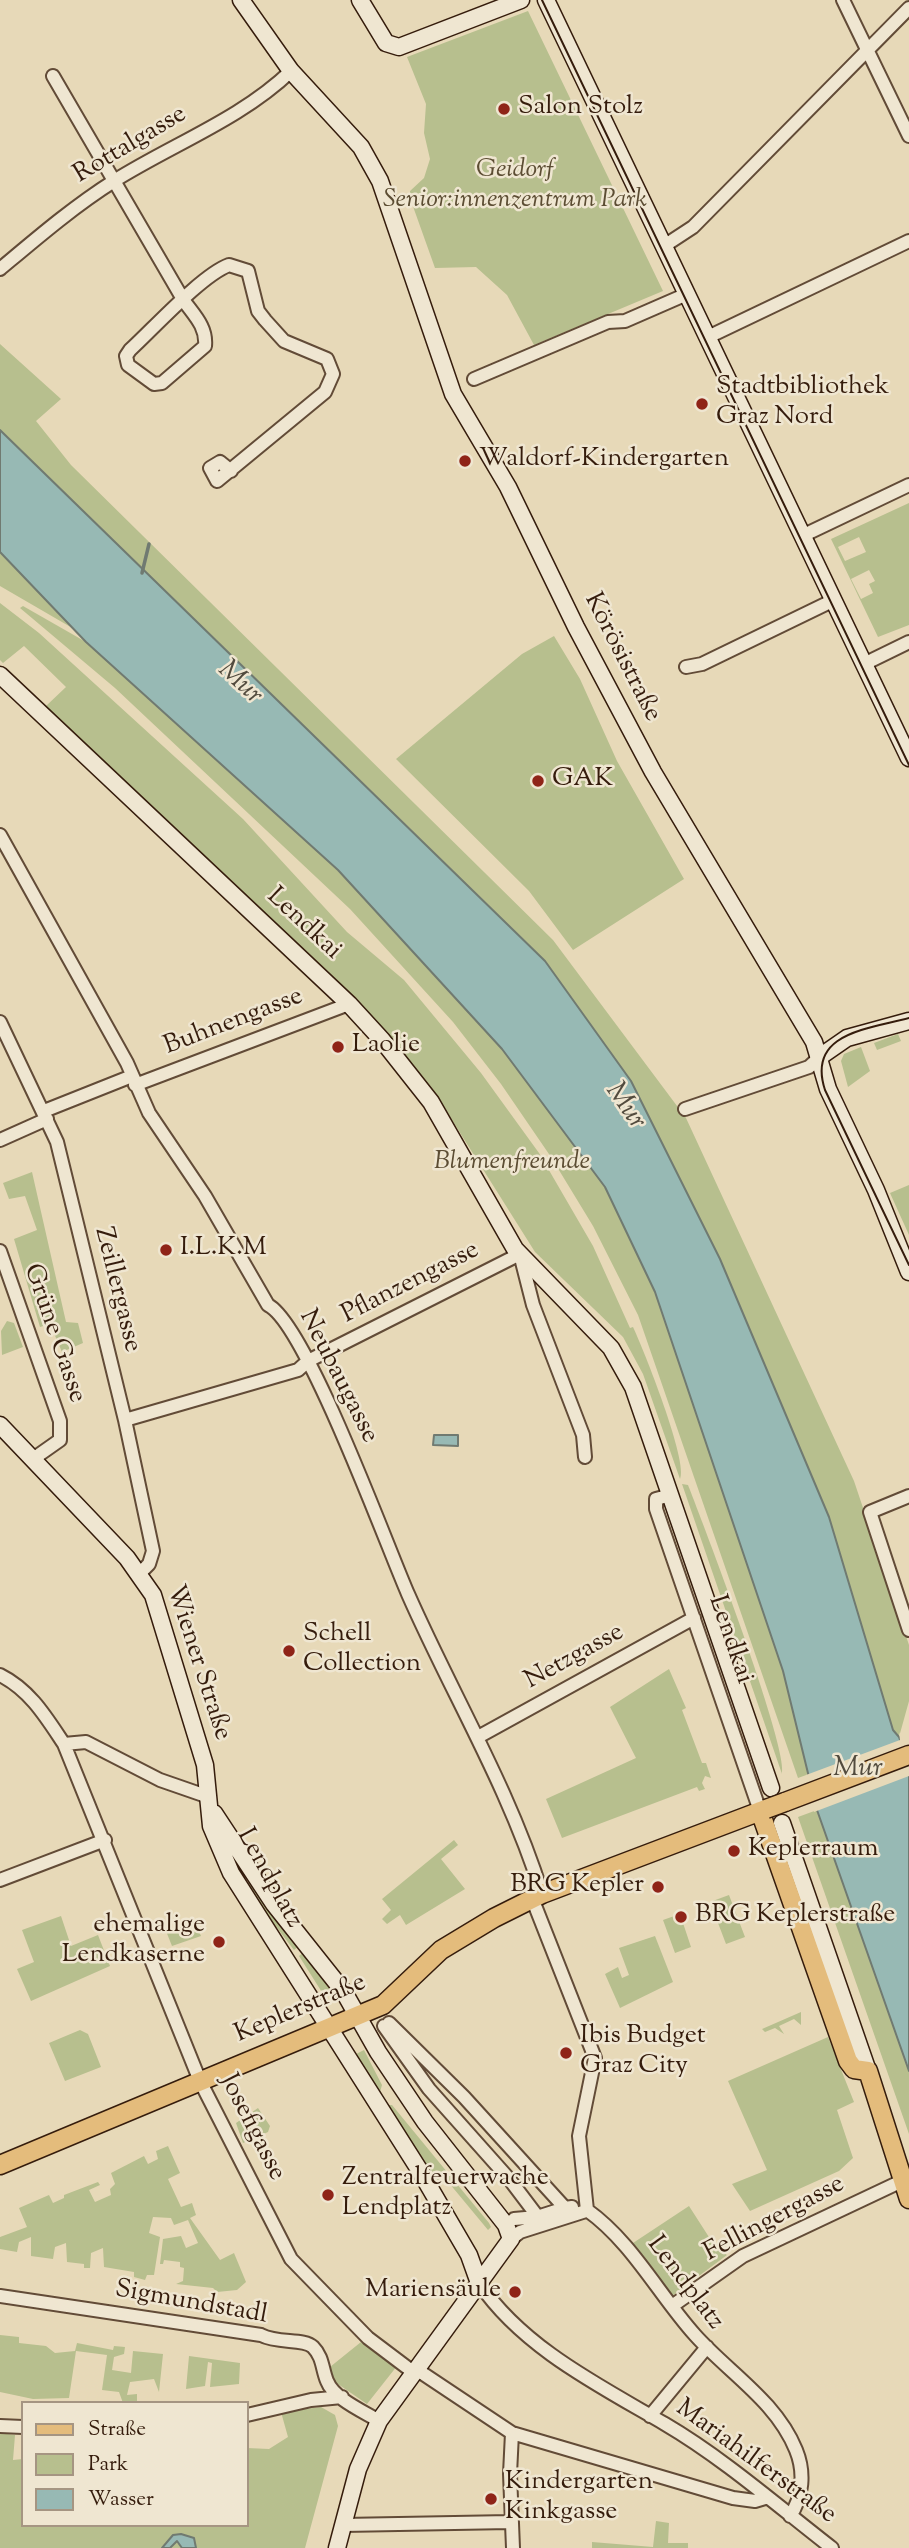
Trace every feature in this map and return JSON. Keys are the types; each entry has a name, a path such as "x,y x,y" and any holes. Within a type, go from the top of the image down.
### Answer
{"main road":[{"name":"Körösistraße","path":"241,0 290,71 361,147 380,181 453,394 508,487 576,627 653,772 821,1056 828,1089 876,1190 909,1272"},
{"path":"360,0 383,38 394,46 406,46 521,0"},
{"path":"546,0 909,758"},
{"name":"Lendkai","path":"0,674 349,1004 382,1040 430,1102 520,1254 611,1348 633,1387 771,1788"},
{"path":"821,1056 847,1038 909,1021"},
{"name":"Wiener Straße","path":"0,1425 139,1574 153,1595 165,1627 205,1765 209,1801"},
{"name":"Keplerstraße","path":"0,2165 358,2016 388,2001 441,1950 537,1896 909,1755"},
{"name":"Lendplatz","path":"209,1801 274,1904 344,1992 401,2086 506,2225 511,2239"},
{"name":"Lendplatz","path":"209,1801 211,1826 236,1881 420,2171 469,2255 479,2283"},
{"path":"763,1810 848,2061 854,2069 868,2071"},
{"path":"782,1823 868,2071 909,2199"},
{"path":"236,1881 252,1871"},
{"path":"374,2102 401,2086"},
{"path":"337,2548 358,2469 379,2421 511,2239"}],"street":[{"path":"843,0 909,136"},
{"path":"664,246 693,227 909,8"},
{"name":"Rottalgasse","path":"0,269 60,218 115,181 265,96 290,71"},
{"path":"54,76 184,301 200,321 206,336 205,345 162,383 154,384 128,365 126,356 184,301 220,269 239,266 248,271 258,311 284,341 327,359 332,366 333,374 325,391 231,471 217,481 210,468"},
{"path":"708,337 909,241"},
{"path":"474,379 608,322 625,321 687,294"},
{"path":"802,536 909,485"},
{"path":"686,667 702,664 834,600"},
{"path":"864,664 909,642"},
{"name":"Neubaugasse","path":"0,835 133,1081 268,1305 277,1309 308,1361 359,1473 408,1595 514,1811 537,1896 595,2058 579,2136 587,2210"},
{"name":"Buhnengasse","path":"0,1140 45,1115 349,1004"},
{"name":"Zeillergasse","path":"0,1022 57,1142 125,1420 153,1551 149,1564 139,1574"},
{"path":"685,1109 809,1067 821,1056"},
{"name":"Grüne Gasse","path":"0,1251 60,1422 60,1440 33,1459"},
{"name":"Pflanzengasse","path":"125,1420 298,1370 308,1361 520,1254"},
{"name":"Lendkai","path":"520,1254 533,1306 583,1435 585,1457"},
{"name":"Lendkai","path":"671,1495 656,1499 654,1504 763,1810"},
{"path":"909,1496 870,1512 909,1630"},
{"name":"Netzgasse","path":"478,1737 694,1618"},
{"name":"Josefigasse","path":"0,1675 13,1682 35,1702 64,1744 201,2081 290,2259 368,2338 414,2371 512,2433 733,2498 755,2501 765,2498"},
{"path":"64,1744 86,1742 160,1780 209,1801"},
{"path":"0,1880 105,1840"},
{"path":"514,2219 539,2219 568,2208 464,2097 386,2024 429,2089 510,2180 539,2219"},
{"name":"Fellingergasse","path":"671,2306 743,2256 904,2180"},
{"path":"511,2239 520,2232 587,2210"},
{"name":"Lendplatz","path":"479,2283 492,2300 548,2352 650,2416 707,2347 607,2225 587,2210"},
{"name":"Sigmundstadl","path":"0,2296 261,2335 281,2343 302,2341 311,2345 322,2360 328,2384 342,2398"},
{"path":"707,2347 765,2400 796,2450 802,2489 790,2516"},
{"path":"248,2415 311,2400 342,2398 379,2421"},
{"name":"Mariahilferstraße","path":"650,2416 666,2424 832,2548"},
{"path":"0,2426 21,2427"},
{"path":"512,2433 510,2522 513,2548"},
{"path":"343,2525 510,2522"}],"green space":[{"name":"Geidorf Senior:innenzentrum Park","path":"528,11 663,291 534,345 507,295 476,267 435,268 410,198 410,191 424,178 430,159 424,133 426,104 407,57"},
{"path":"0,344 61,399 36,421 71,465 553,940 686,1118 854,1481 909,1645 909,1701 899,1737 893,1730 829,1517 720,1259 129,557 0,430"},
{"path":"909,503 909,625 878,637 831,539","holes":["859,537 866,552 845,561 838,547","869,570 875,581 869,584 873,593 861,599 851,579"]},
{"path":"0,552 74,629 0,586"},
{"name":"Blumenfreunde","path":"0,603 39,633 243,819 347,932 404,980 481,1073 539,1153 593,1246 630,1328 633,1327 672,1429 681,1469 680,1479 643,1374 623,1337 535,1252 440,1101 359,1001 46,706 66,687 24,646 3,663 0,660"},
{"path":"23,606 86,642 338,870 502,1049 605,1187 655,1292 783,1671 809,1774 798,1778 638,1315 593,1226 551,1157 501,1084 453,1022 350,909 115,688 20,608"},
{"name":"GAK","path":"554,636 580,679 617,761 684,879 573,950 529,891 396,759 522,654"},
{"path":"898,1034 901,1041 877,1050 874,1043"},
{"path":"861,1047 870,1071 848,1087 841,1061 844,1054"},
{"path":"32,1172 66,1322 78,1323 83,1343 62,1352 50,1324 40,1327 14,1239 37,1230 25,1196 9,1199 3,1183"},
{"path":"909,1185 909,1235 890,1193"},
{"path":"7,1321 14,1323 23,1347 2,1355 1,1331"},
{"path":"682,1484 688,1485 744,1635 773,1724 782,1774"},
{"path":"669,1669 686,1708 682,1710 702,1763 706,1763 711,1778 705,1776 702,1783 705,1789 699,1791 697,1787 562,1838 546,1799 636,1758 610,1707"},
{"path":"817,1810 909,2071 909,2134 798,1817"},
{"path":"454,1840 458,1845 441,1859 465,1889 406,1925 400,1915 387,1924 382,1919 391,1910 382,1899"},
{"path":"251,1882 299,1946 294,1950 247,1889 247,1883"},
{"path":"729,1895 745,1937 726,1944 710,1902"},
{"path":"680,1914 691,1947 675,1953 663,1920"},
{"path":"61,1916 71,1946 98,1935 110,1966 31,2001 17,1969 34,1962 22,1930"},
{"path":"194,1920 201,1936 172,1946 166,1931"},
{"path":"655,1936 673,1982 620,2008 605,1974 618,1967 622,1978 629,1975 619,1948"},
{"path":"304,1952 335,1993 325,1997 299,1956"},
{"path":"801,2012 801,2025 794,2019 779,2026 784,2034 775,2028 765,2032 762,2029"},
{"path":"80,2030 88,2034 101,2067 65,2081 49,2043"},
{"path":"828,2037 854,2102 837,2110 853,2158 839,2171 750,2211 732,2184 767,2170 728,2081"},
{"path":"364,2050 382,2085 380,2092 377,2092 352,2056"},
{"path":"385,2105 392,2105 489,2223 491,2227 488,2230 449,2183 435,2184"},
{"path":"258,2108 270,2126 268,2132 243,2143 236,2123"},
{"path":"168,2146 180,2173 168,2179 181,2207 192,2203 196,2215 190,2218 220,2260 234,2253 246,2282 237,2290 217,2292 213,2288 176,2284 183,2281 184,2268 180,2267 180,2262 164,2260 163,2264 160,2264 163,2239 181,2236 186,2248 198,2243 188,2220 174,2225 171,2218 153,2217 149,2233 160,2237 154,2275 147,2275 145,2280 134,2277 134,2272 104,2267 103,2248 91,2253 90,2268 84,2268 84,2264 67,2262 66,2243 55,2247 53,2259 31,2256 31,2237 19,2242 17,2252 0,2249 0,2237 27,2227 19,2208 49,2195 53,2203 64,2198 64,2195 98,2182 100,2185 89,2190 95,2202 111,2195 110,2189 115,2184 111,2173 144,2156 148,2164 158,2159 156,2151"},
{"path":"689,2206 716,2248 727,2255 672,2296 633,2243"},
{"path":"0,2335 19,2337 19,2343 46,2346 55,2353 75,2351 77,2343 113,2350 114,2346 125,2347 124,2354 114,2357 112,2370 131,2373 133,2351 163,2354 159,2392 154,2379 130,2382 127,2395 137,2394 137,2401 122,2401 119,2392 102,2390 107,2355 76,2351 69,2398 33,2399 0,2392"},
{"path":"361,2342 397,2366 367,2404 335,2382 330,2367"},
{"path":"189,2356 240,2363 239,2384 210,2387 212,2363 208,2362 205,2386 186,2389"},
{"path":"321,2407 335,2415 338,2426 305,2548 0,2548 0,2433 15,2435 13,2460 21,2459 21,2527 248,2527 248,2448 269,2449 288,2437 281,2412"},
{"path":"656,2521 669,2523 668,2543 688,2543 688,2548 592,2548 592,2542 653,2547"}],"water":[{"name":"Mur","path":"0,430 545,961 631,1081 720,1259 829,1517 893,1730 899,1737 909,1767 909,2071 817,1810 783,1671 655,1292 605,1187 502,1049 338,870 86,642 0,552"},
{"path":"434,1435 458,1435 458,1446 433,1445"},
{"path":"181,2534 194,2538 196,2548 182,2548 177,2541 170,2548 162,2548 173,2535"}],"pier":[{"path":"899,1732 909,1756 909,1776 814,1812 806,1775 900,1740"}],"waterway":[{"path":"142,573 149,544"}],"tram line":[{"path":"542,0 909,765"},
{"path":"909,1018 845,1036 833,1045 825,1056 822,1071 825,1090 909,1265"}],"place":[{"name":"Salon Stolz","path":"504,109"},
{"name":"Stadtbibliothek Graz Nord","path":"702,404"},
{"name":"Waldorf-Kindergarten","path":"465,461"},
{"name":"GAK","path":"538,781"},
{"name":"Laolie","path":"338,1047"},
{"name":"I.L.K.M","path":"166,1250"},
{"name":"Schell Collection","path":"289,1651"},
{"name":"Keplerraum","path":"734,1851"},
{"name":"BRG Kepler","path":"658,1887"},
{"name":"BRG Keplerstraße","path":"681,1917"},
{"name":"ehemalige Lendkaserne","path":"219,1942"},
{"name":"Ibis Budget Graz City","path":"566,2053"},
{"name":"Zentralfeuerwache Lendplatz","path":"328,2195"},
{"name":"Mariensäule","path":"515,2292"},
{"name":"Kindergarten Kinkgasse","path":"491,2499"}]}
